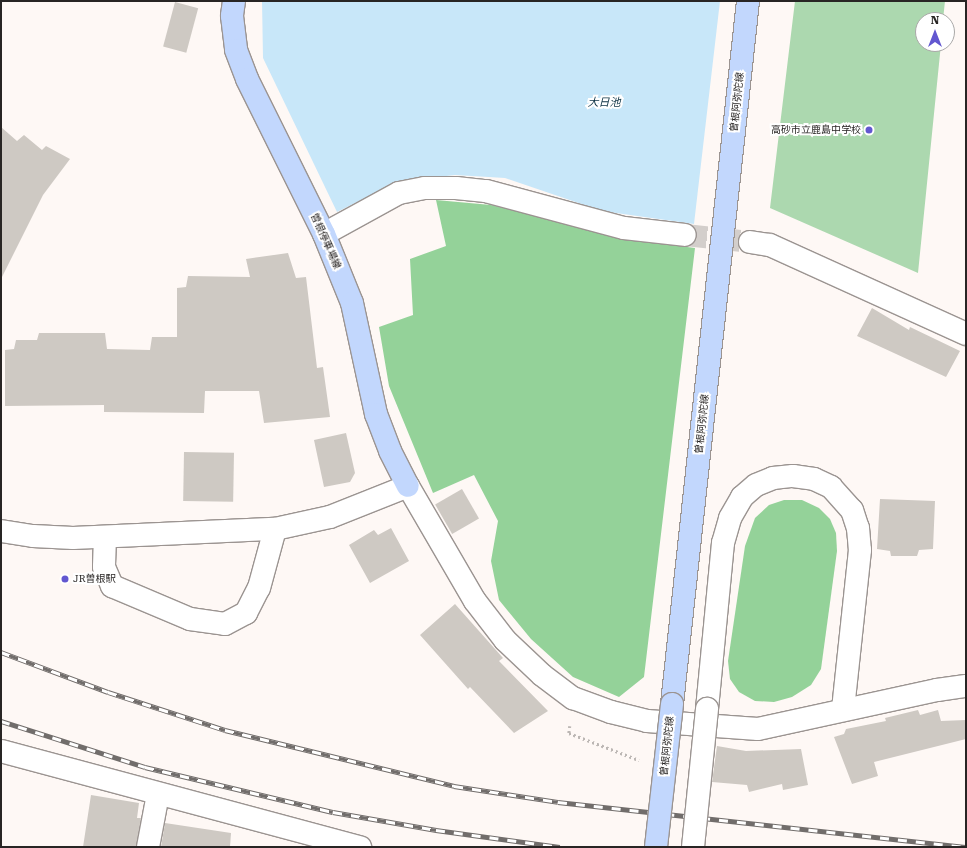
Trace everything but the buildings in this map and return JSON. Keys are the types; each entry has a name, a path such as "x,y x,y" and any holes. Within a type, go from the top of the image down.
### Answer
{"main road":[{"name":"曽根停車場線","path":"234,1 232,16 236,50 247,79 324,234 352,303 376,414 390,450 408,486"},
{"name":"曽根阿弥陀線","path":"656,847 748,1"}],"street":[{"path":"324,234 399,193 425,188 456,188 486,191 624,228 685,235"},
{"path":"750,242 770,245 966,334"},
{"path":"693,847 723,543 730,518 742,497 756,486 773,478 793,476 814,479 831,487 852,510 858,528 860,550 843,710"},
{"path":"1,531 33,536 106,537 275,529 330,517 408,486 474,601 505,640 542,675 573,698 611,712 647,721 724,728 758,729 843,710 966,686"},
{"path":"106,537 104,567 112,586 190,619 225,624 246,613 259,588 275,529"},
{"path":"1,751 360,847"},
{"path":"148,847 158,794"}],"path":[{"path":"569,733 644,762"}],"green space":[{"name":"高砂市立鹿島中学校","path":"795,1 945,1 944,12 915,12 915,52 940,52 918,273 770,208"},
{"path":"436,200 491,205 624,239 695,248 644,677 619,697 573,677 531,639 499,600 491,561 498,521 474,475 433,493 389,386 379,327 413,315 410,259 446,246"},
{"path":"784,500 802,500 819,508 830,519 836,533 837,551 821,669 811,685 792,697 774,702 755,701 739,692 730,679 728,661 745,546 755,518 769,505"}],"water":[{"name":"大日池","path":"262,1 720,1 694,224 602,211 505,178 455,175 412,180 387,187 337,212 263,58"}],"tunnel":[{"path":"685,235 750,242"}],"railway":[{"path":"1,652 108,692 225,730 454,786 558,802 966,847"},
{"path":"1,721 145,767 333,812 436,830 560,847"}],"place":[{"name":"高砂市立鹿島中学校","path":"869,130"},
{"name":"JR曽根駅","path":"65,579"}]}
